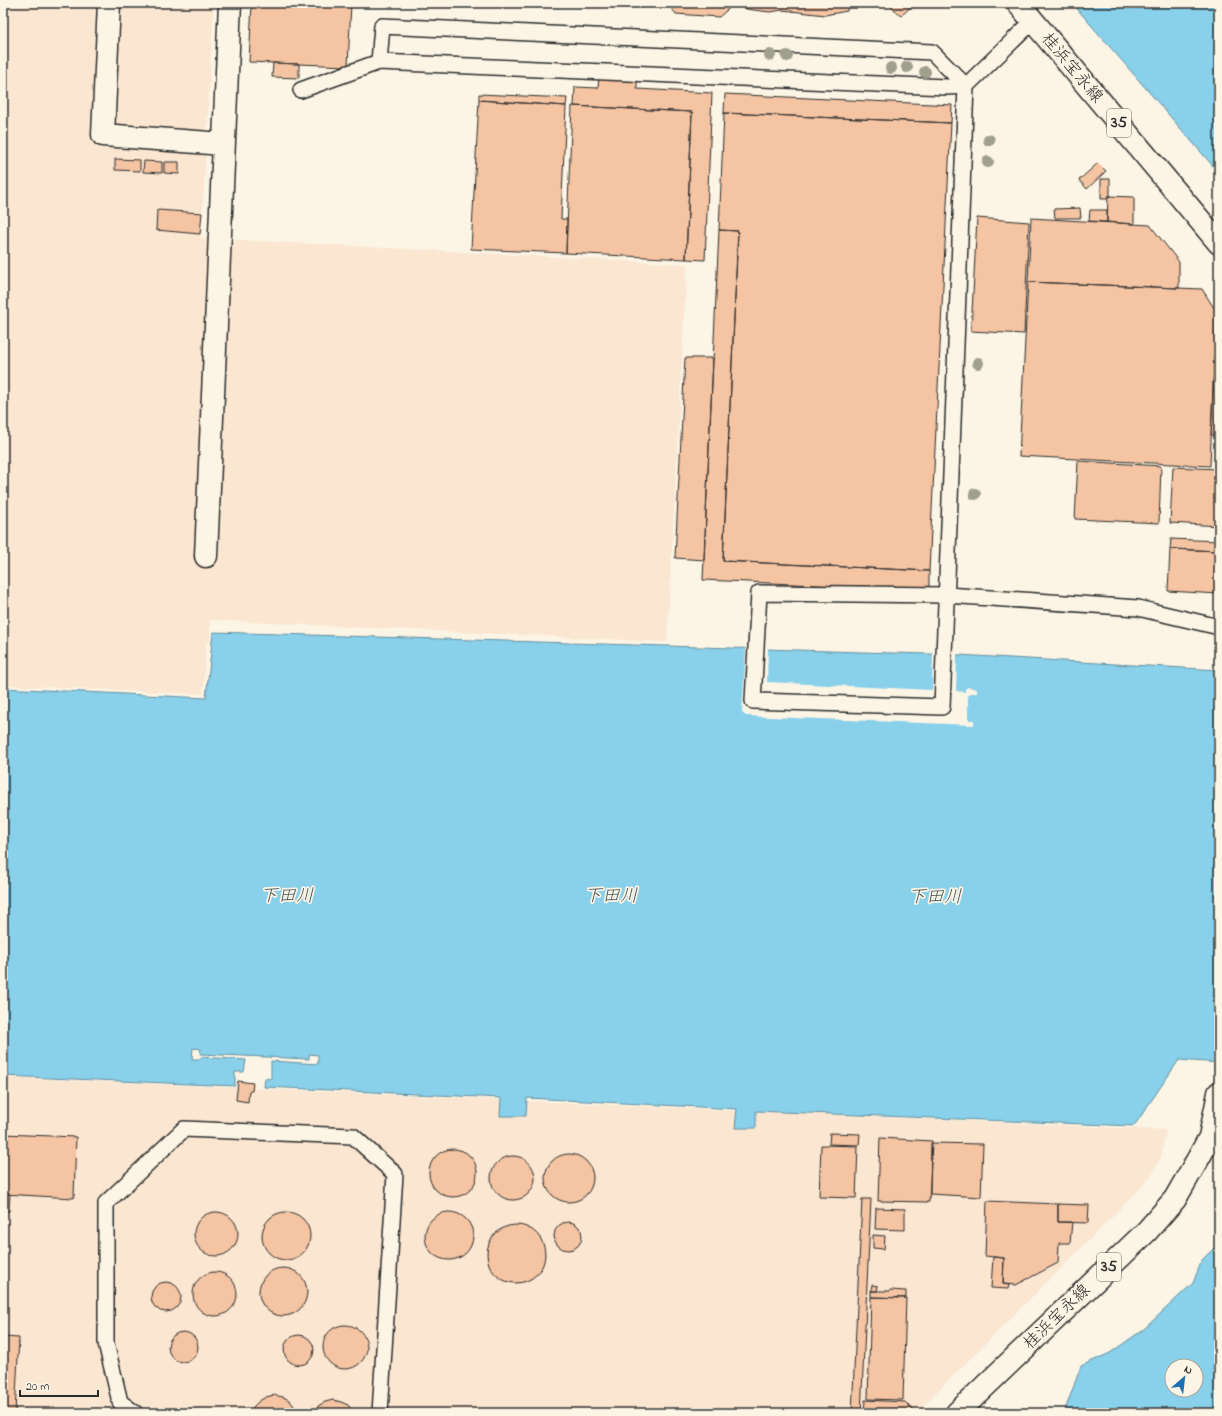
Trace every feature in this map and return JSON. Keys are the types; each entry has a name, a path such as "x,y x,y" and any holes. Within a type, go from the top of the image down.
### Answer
{"street":[{"path":"109,3 103,135 223,144"},
{"path":"206,556 230,3"},
{"name":"桂浜宝永線","path":"1018,3 1219,243"},
{"name":"桂浜宝永線","path":"957,1413 1147,1231 1175,1199 1214,1136 1219,1093"}],"lane":[{"path":"301,90 380,62 938,87 966,86 1033,21"},
{"path":"380,62 382,26 932,52 966,86 947,595 942,707 753,701 759,593 947,595 1138,608 1219,627"},
{"path":"135,1413 120,1402 106,1343 106,1203 184,1129 353,1136 395,1174 380,1413"}],"shaded area":[{"path":"3,3 214,3 201,238 687,264 667,642 210,620 210,643 206,643 203,694 3,685"},
{"path":"3,1077 1166,1130 1161,1157 1150,1177 1136,1193 916,1413 3,1413"}],"water":[{"path":"1072,3 1219,3 1219,173"},
{"name":"下田川","path":"213,632 959,655 1219,670 1219,1063 1179,1060 1134,1126 756,1111 756,1128 735,1128 737,1109 527,1098 526,1116 500,1116 501,1098 264,1087 265,1078 271,1079 271,1061 318,1064 318,1055 309,1054 309,1059 200,1054 201,1049 193,1048 192,1059 200,1059 201,1057 246,1060 244,1072 235,1072 235,1086 3,1076 3,688 206,698"},
{"path":"1219,1243 1219,1413 1064,1413 1081,1366 1110,1353 1144,1329 1193,1283 1202,1260"}],"pier":[{"path":"746,646 768,647 767,682 932,690 933,653 957,654 956,691 965,692 965,689 968,687 977,689 977,693 971,693 968,696 968,718 969,720 974,720 974,725 746,716 742,713"}],"building":[{"path":"252,3 351,3 348,66 249,62"},
{"path":"667,3 735,3 719,17 676,14"},
{"path":"740,3 848,3 847,11 825,15 782,10 770,12 746,9 745,4"},
{"path":"892,3 915,3 901,16 892,8"},
{"path":"273,63 299,64 299,78 272,77"},
{"path":"599,77 637,78 637,89 712,93 705,260 686,259 692,112 574,106 575,87 598,88"},
{"path":"479,94 567,98 566,106 479,100"},
{"path":"725,94 952,105 951,123 724,113"},
{"path":"479,100 566,106 561,219 567,219 566,253 471,249"},
{"path":"572,106 692,112 686,259 566,253"},
{"path":"724,113 951,123 929,571 723,561 738,231 719,230"},
{"path":"115,159 140,160 140,171 115,170"},
{"path":"144,161 162,162 162,173 143,172"},
{"path":"164,162 179,162 179,174 164,173"},
{"path":"1098,163 1106,171 1087,189 1079,180"},
{"path":"1101,179 1110,179 1110,196 1108,196 1107,199 1101,199"},
{"path":"1108,196 1134,197 1134,224 1107,222"},
{"path":"1080,208 1081,218 1055,218 1054,209"},
{"path":"157,210 202,213 200,234 156,230"},
{"path":"1090,210 1107,210 1107,222 1089,221"},
{"path":"977,218 1029,222 1024,334 971,331"},
{"path":"1031,218 1150,225 1179,262 1179,288 1028,282"},
{"path":"719,230 738,231 723,561 929,571 929,590 703,580"},
{"path":"1028,282 1202,289 1216,311 1210,466 1019,456"},
{"path":"685,358 713,358 704,560 675,558"},
{"path":"1214,366 1219,366 1219,435 1211,435"},
{"path":"1078,461 1161,466 1159,523 1075,519"},
{"path":"1173,467 1219,469 1219,526 1170,523"},
{"path":"1171,539 1219,541 1219,551 1170,549"},
{"path":"1170,549 1219,551 1219,594 1168,591"},
{"path":"238,1081 253,1083 252,1091 249,1091 248,1102 236,1100"},
{"path":"830,1133 860,1134 859,1145 829,1144"},
{"path":"3,1134 76,1137 74,1198 3,1194"},
{"path":"880,1138 932,1141 929,1202 878,1201"},
{"path":"931,1143 983,1144 981,1197 930,1194"},
{"path":"821,1145 858,1146 856,1198 819,1197"},
{"path":"448,1149 458,1149 470,1156 477,1168 477,1178 470,1190 458,1197 448,1197 440,1193 433,1186 429,1178 429,1168 433,1160 440,1153"},
{"path":"564,1154 574,1154 586,1161 593,1173 593,1183 586,1195 574,1202 564,1202 556,1198 549,1191 545,1183 545,1173 549,1165 556,1158"},
{"path":"509,1156 517,1156 529,1162 535,1174 535,1182 529,1194 517,1200 509,1200 497,1194 491,1182 491,1174 497,1162"},
{"path":"3,1194 10,1194 9,1211 3,1211"},
{"path":"862,1199 871,1199 861,1413 852,1413"},
{"path":"987,1201 1058,1204 1058,1222 1072,1222 1070,1243 1059,1243 1058,1263 1016,1285 1003,1284 1004,1258 985,1256"},
{"path":"1058,1204 1089,1205 1088,1223 1058,1222"},
{"path":"876,1208 905,1209 905,1230 875,1229"},
{"path":"212,1212 220,1212 232,1218 238,1230 238,1238 232,1250 220,1256 212,1256 200,1250 194,1238 194,1230 200,1218"},
{"path":"281,1212 291,1212 303,1219 310,1231 310,1241 303,1253 291,1260 281,1260 273,1256 266,1249 262,1241 262,1231 266,1223 273,1216"},
{"path":"444,1212 454,1212 466,1219 473,1231 473,1241 466,1253 454,1260 444,1260 436,1256 429,1249 425,1241 425,1231 429,1223 436,1216"},
{"path":"568,1222 574,1223 578,1226 581,1230 581,1242 578,1246 574,1249 568,1250 562,1249 558,1246 555,1242 554,1236 555,1230 558,1226 562,1223"},
{"path":"516,1225 532,1230 540,1238 545,1254 540,1270 532,1278 516,1283 500,1278 492,1270 487,1254 492,1238 500,1230"},
{"path":"873,1235 885,1236 884,1249 873,1248"},
{"path":"993,1257 1004,1258 1003,1284 1009,1285 1008,1289 991,1288"},
{"path":"278,1268 288,1268 300,1275 307,1287 307,1297 300,1309 288,1316 278,1316 270,1312 263,1305 259,1297 259,1287 263,1279 270,1272"},
{"path":"215,1272 227,1276 233,1282 237,1294 233,1306 227,1312 215,1316 203,1312 197,1306 193,1294 197,1282 203,1276"},
{"path":"166,1282 177,1286 181,1297 177,1308 166,1312 155,1308 151,1297 155,1286"},
{"path":"872,1285 878,1286 877,1291 871,1291"},
{"path":"871,1291 906,1291 906,1298 871,1297"},
{"path":"871,1297 906,1298 903,1400 868,1399"},
{"path":"341,1325 349,1325 361,1331 367,1343 367,1351 361,1363 349,1369 341,1369 329,1363 323,1351 323,1343 329,1331"},
{"path":"183,1332 194,1336 198,1347 194,1358 183,1362 172,1358 168,1347 172,1336"},
{"path":"299,1335 310,1339 314,1350 310,1361 299,1365 288,1361 284,1350 288,1339"},
{"path":"3,1337 19,1338 15,1413 3,1413"},
{"path":"274,1395 289,1400 298,1413 251,1413 253,1407 259,1401"},
{"path":"333,1400 348,1405 354,1413 312,1413 318,1406"},
{"path":"865,1400 905,1402 915,1412 864,1413"}]}
